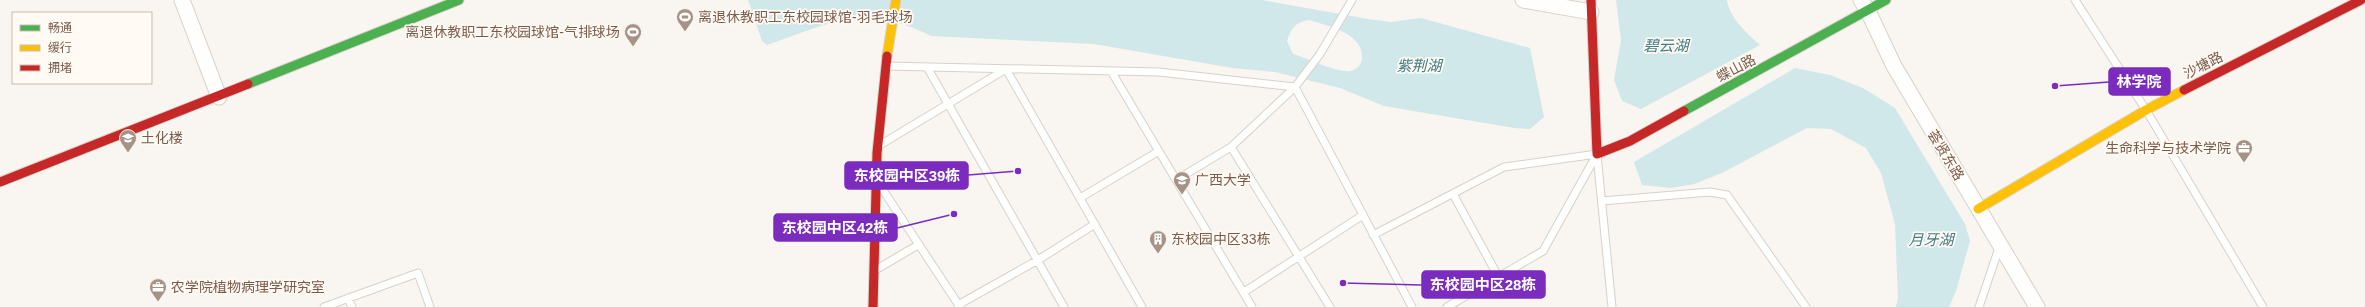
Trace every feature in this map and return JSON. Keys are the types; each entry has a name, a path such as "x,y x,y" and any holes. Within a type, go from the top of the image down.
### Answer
{"street":[{"path":"182,0 219,97"},
{"path":"0,182 219,97 459,0"},
{"path":"873,307 874,177 876,147 888,35 896,0"},
{"path":"1523,0 1591,6 1597,154"},
{"name":"蝶山路","path":"1597,154 1630,141 1865,5 1886,0"},
{"name":"沙塘路","path":"1978,208 2146,110 2361,0"},
{"name":"荟贤东路","path":"1865,5 1894,66 2037,307"}],"lane":[{"path":"2075,0 2146,110 2263,307"},
{"path":"1176,180 1231,147 1295,87 1320,54 1351,3"},
{"path":"884,66 1159,72 1295,87"},
{"path":"927,67 1064,307"},
{"path":"876,147 1006,68"},
{"path":"1006,68 1142,307"},
{"path":"1111,71 1252,307"},
{"path":"1295,87 1412,307"},
{"path":"1231,147 1330,307"},
{"path":"1080,198 1159,151"},
{"path":"1373,235 1504,167 1597,154"},
{"path":"1597,154 1612,307"},
{"path":"1447,307 1543,251 1597,154"},
{"path":"874,177 959,306 1038,260 1095,224"},
{"path":"1602,201 1710,192 1727,195 1806,307"},
{"path":"1453,194 1499,278"},
{"path":"1244,292 1363,215"},
{"path":"873,271 918,245"},
{"path":"1979,307 2000,245"},
{"path":"324,307 418,273 430,307"},
{"path":"348,298 352,307"}],"water":[{"name":"紫荆湖","path":"748,0 1262,0 1391,22 1421,18 1530,48 1544,117 1530,129 1514,128 1384,106 1340,88 1275,72 1232,68 1094,44 931,36 900,23 875,17 856,18 831,23 767,45 762,41","holes":["1309,20 1335,28 1351,37 1357,43 1361,50 1362,59 1361,63 1355,70 1338,70 1293,54 1287,41 1290,33 1297,24"]},
{"name":"碧云湖","path":"1616,0 1727,0 1731,13 1735,19 1760,45 1641,109 1622,101 1614,80 1621,40"},
{"name":"月牙湖","path":"1795,68 1830,75 1863,88 1895,108 1965,224 1970,241 1956,291 1949,307 1896,307 1898,298 1895,224 1881,173 1866,148 1831,129 1807,128 1722,173 1694,184 1671,188 1642,185 1634,162"}],"traffic: fast":[{"path":"248,84 459,0"},
{"path":"1684,111 1886,0"}],"traffic: slow":[{"path":"887,56 896,0"},
{"path":"1978,209 2146,110 2184,90"}],"traffic: jam":[{"path":"1591,0 1597,154 1630,141 1684,111"},
{"path":"2184,90 2361,0"},
{"path":"873,307 877,153 887,56"},
{"path":"0,182 248,84"}],"place":[{"name":"离退休教职工东校园球馆-羽毛球场","path":"685,32"},
{"name":"离退休教职工东校园球馆-气排球场","path":"633,47"},
{"name":"林学院","path":"2055,86"},
{"name":"土化楼","path":"128,153"},
{"name":"生命科学与技术学院","path":"2244,163"},
{"name":"东校园中区39栋","path":"1018,171"},
{"name":"广西大学","path":"1182,195"},
{"name":"东校园中区42栋","path":"954,214"},
{"name":"东校园中区33栋","path":"1158,254"},
{"name":"东校园中区28栋","path":"1343,283"},
{"name":"农学院植物病理学研究室","path":"158,302"}]}
